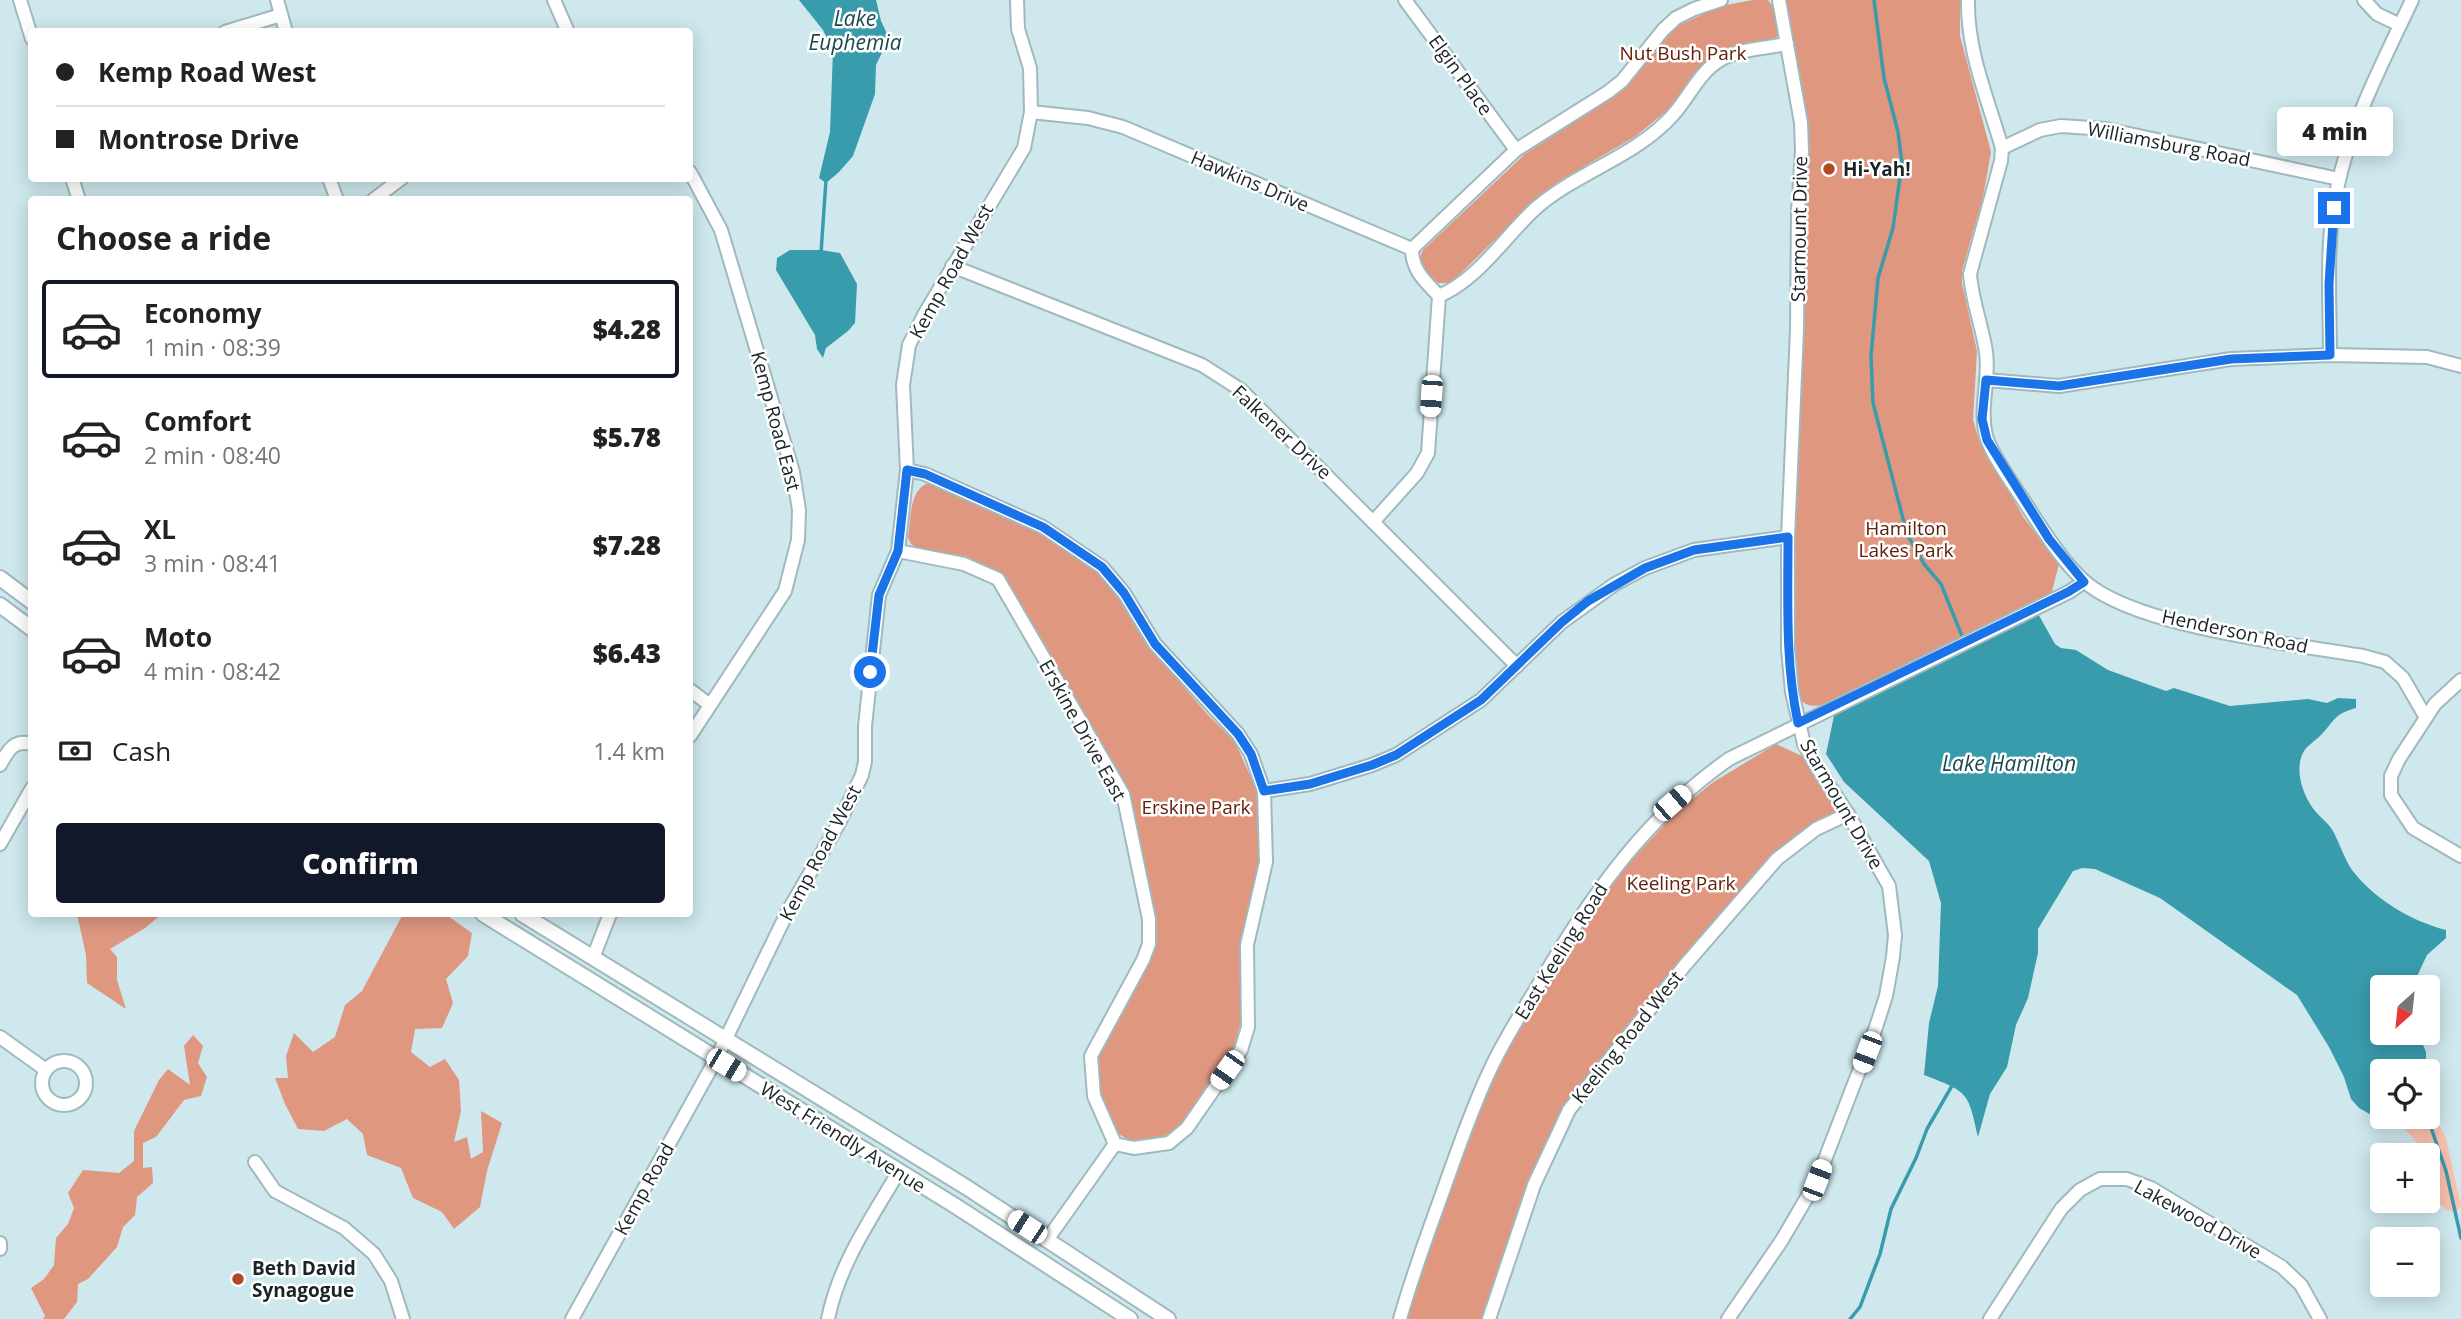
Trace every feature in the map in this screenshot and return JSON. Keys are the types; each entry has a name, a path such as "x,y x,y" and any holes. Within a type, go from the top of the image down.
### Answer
{"main road":[{"path":"0,578 28,600"},
{"path":"0,605 28,626"},
{"name":"West Friendly Avenue","path":"488,917 899,1171 1130,1319"},
{"name":"West Friendly Avenue","path":"527,917 1047,1240 1168,1319"}],"street":[{"path":"20,0 29,28"},
{"path":"276,0 285,28"},
{"path":"554,0 566,28"},
{"name":"Kemp Road West","path":"716,1059 788,911 839,823 866,762 865,726 879,595 898,551 907,470 903,385 909,345 951,266 1024,148 1031,112 1030,68 1018,29 1017,0"},
{"name":"Elgin Place","path":"1405,0 1516,150"},
{"path":"1373,522 1417,473 1427,453 1439,296 1420,277 1412,250 1516,150 1608,93 1622,81 1676,18 1721,0"},
{"name":"Starmount Drive","path":"1728,1319 1782,1240 1817,1180 1877,1027 1894,957 1895,935 1889,886 1804,744 1791,692 1788,649 1788,537 1797,330 1801,123 1779,0"},
{"name":"Henderson Road","path":"1968,0 1968,21 1976,67 2002,148 2001,161 1970,274 1986,353 1982,419 1987,440 2049,539 2084,582 2109,597 2144,612 2216,631 2385,662 2403,678 2426,716"},
{"path":"2364,0 2377,14 2400,25"},
{"path":"2330,355 2332,225 2339,178 2366,95 2412,0"},
{"path":"238,28 281,15"},
{"path":"1439,296 1456,289 1536,208 1566,186 1652,135 1672,117 1710,67 1722,59 1740,53 1787,44"},
{"name":"Hawkins Drive","path":"1031,112 1088,118 1122,127 1412,250"},
{"name":"Williamsburg Road","path":"2002,148 2040,130 2061,126 2106,129 2339,178"},
{"name":"Kemp Road East","path":"693,178 721,230 793,472 799,510 798,540 785,591 693,731"},
{"path":"378,196 397,182"},
{"name":"Falkener Drive","path":"951,266 1202,365 1241,390 1517,666"},
{"path":"1986,380 2059,386 2231,359 2330,355 2427,356 2461,366"},
{"path":"907,470 925,474 1043,527 1102,567 1124,593 1155,644 1238,734 1251,754 1264,791 1266,862 1247,945 1248,1027 1241,1050 1187,1128 1169,1143 1134,1148 1115,1144 1047,1240"},
{"path":"1264,791 1310,784 1396,755 1481,700 1562,622 1615,584 1645,568 1694,550 1788,537"},
{"name":"Erskine Drive East","path":"898,551 964,564 998,579 1123,794 1149,919 1149,944 1091,1056 1094,1096 1115,1144"},
{"name":"East Keeling Road","path":"1400,1319 1414,1268 1490,1069 1575,924 1622,857 1672,803 1699,779 1729,759 2084,582"},
{"path":"2461,680 2426,716 2391,776 2391,795 2413,828 2461,856"},
{"path":"693,692 710,705"},
{"path":"0,765 11,746 22,741 28,743"},
{"path":"1,838 28,794"},
{"name":"Keeling Road West","path":"1489,1319 1534,1185 1569,1110 1677,975 1777,859 1816,828 1848,814"},
{"path":"593,958 609,917"},
{"path":"0,1037 46,1070"},
{"name":"Kemp Road","path":"572,1319 716,1059"},
{"path":"255,1162 275,1191 344,1228 374,1254 391,1281 403,1319"},
{"path":"828,1319 833,1294 846,1262 899,1171"},
{"name":"Lakewood Drive","path":"1990,1319 2061,1209 2080,1191 2099,1179 2127,1179 2151,1188 2282,1267 2301,1285 2320,1319"},
{"path":"0,1243 0,1249"}],"shaded area":[{"path":"2440,1127 2446,1139 2461,1206 2456,1212 2440,1204 2440,1143 2416,1141 2405,1129 2440,1129"}],"green space":[{"name":"Nut Bush Park","path":"1768,0 1776,11 1780,32 1773,42 1721,54 1706,62 1669,109 1636,136 1561,180 1530,205 1451,283 1438,283 1427,272 1421,260 1423,250 1525,154 1627,86 1668,34 1680,25 1720,6"},
{"name":"Hamilton Lakes Park","path":"1784,0 1960,0 1960,36 1991,152 1983,197 1962,271 1962,283 1977,351 1973,420 1979,440 2024,518 2059,564 2051,595 1817,706 1806,704 1794,693 1791,638 1804,196"},
{"name":"Erskine Park","path":"929,483 1022,522 1098,573 1121,601 1145,642 1235,742 1258,793 1260,858 1240,942 1241,1022 1232,1053 1181,1125 1156,1141 1134,1142 1114,1132 1100,1094 1097,1057 1152,954 1154,915 1130,795 1004,575 967,557 917,548 911,544 908,538 914,498 922,486"},
{"name":"Keeling Park","path":"1776,744 1802,756 1838,814 1816,824 1562,1111 1484,1319 1404,1319 1475,1116 1495,1071 1578,930 1616,877 1676,812 1712,783"},
{"path":"78,917 158,917 110,949 117,957 117,980 126,1009 87,983 86,955"},
{"path":"401,917 449,917 472,933 468,956 446,979 453,1003 442,1028 415,1029 411,1052 430,1067 445,1059 459,1080 461,1111 454,1142 467,1137 471,1159 483,1152 481,1111 502,1123 487,1171 480,1207 454,1229 442,1212 413,1198 401,1168 367,1155 363,1134 347,1119 324,1131 298,1129 285,1104 275,1078 288,1078 286,1056 294,1033 313,1052 335,1037 345,1005 362,991"},
{"path":"193,1035 203,1046 198,1063 207,1077 201,1096 184,1100 156,1137 143,1143 143,1168 152,1167 153,1183 137,1197 135,1215 123,1227 117,1247 88,1279 78,1284 77,1302 64,1319 43,1319 45,1316 31,1288 44,1279 54,1265 56,1238 68,1224 74,1208 68,1193 83,1170 119,1173 134,1161 134,1131 159,1080 168,1069 190,1085 184,1046"}],"water":[{"name":"Lake Euphemia","path":"799,0 876,0 889,38 876,65 875,94 853,156 826,183 819,178 830,132 833,50 823,30"},
{"path":"790,250 840,253 857,284 855,323 826,348 823,358 817,349 815,335 776,270 777,258"},
{"name":"Lake Hamilton","path":"2037,612 2055,644 2061,648 2076,650 2108,670 2166,691 2174,688 2230,706 2308,699 2327,703 2338,698 2356,699 2356,708 2338,716 2306,749 2300,765 2302,787 2314,810 2331,828 2349,865 2361,881 2394,908 2446,930 2446,938 2427,955 2418,975 2370,975 2370,1045 2423,1045 2426,1059 2370,1059 2370,1114 2351,1099 2344,1077 2329,1047 2297,995 2160,898 2095,869 2082,868 2073,871 2038,929 2038,953 2028,998 2016,1025 2007,1067 1990,1094 1978,1137 1972,1110 1964,1095 1950,1085 1924,1075 1929,1023 1938,986 1941,903 1929,861 1844,782 1826,754 1835,711"}],"waterway":[{"path":"1874,0 1884,78 1898,132 1902,163 1893,228 1878,278 1871,356 1873,403 1907,534 1924,564 1941,584 1962,636"},
{"path":"821,253 826,180"},
{"path":"1850,1319 1860,1307 1880,1254 1891,1209 1927,1129 1953,1084"},
{"path":"2431,1129 2446,1171 2461,1238"}],"place":[{"name":"Hi-Yah!","path":"1829,169"},
{"name":"Beth David Synagogue","path":"238,1279"}],"route":[{"path":"870,672 879,595 898,551 907,470 925,474 980,497 1043,527 1102,567 1124,593 1155,644 1238,734 1251,754 1264,791 1310,784 1396,755 1481,700 1562,622 1615,584 1645,568 1694,550 1736,543 1788,537 1788,649 1791,692 1798,723 2084,582 2049,539 1987,440 1982,419 1986,380 2059,386 2231,359 2330,355 2329,284 2334,208"}]}
